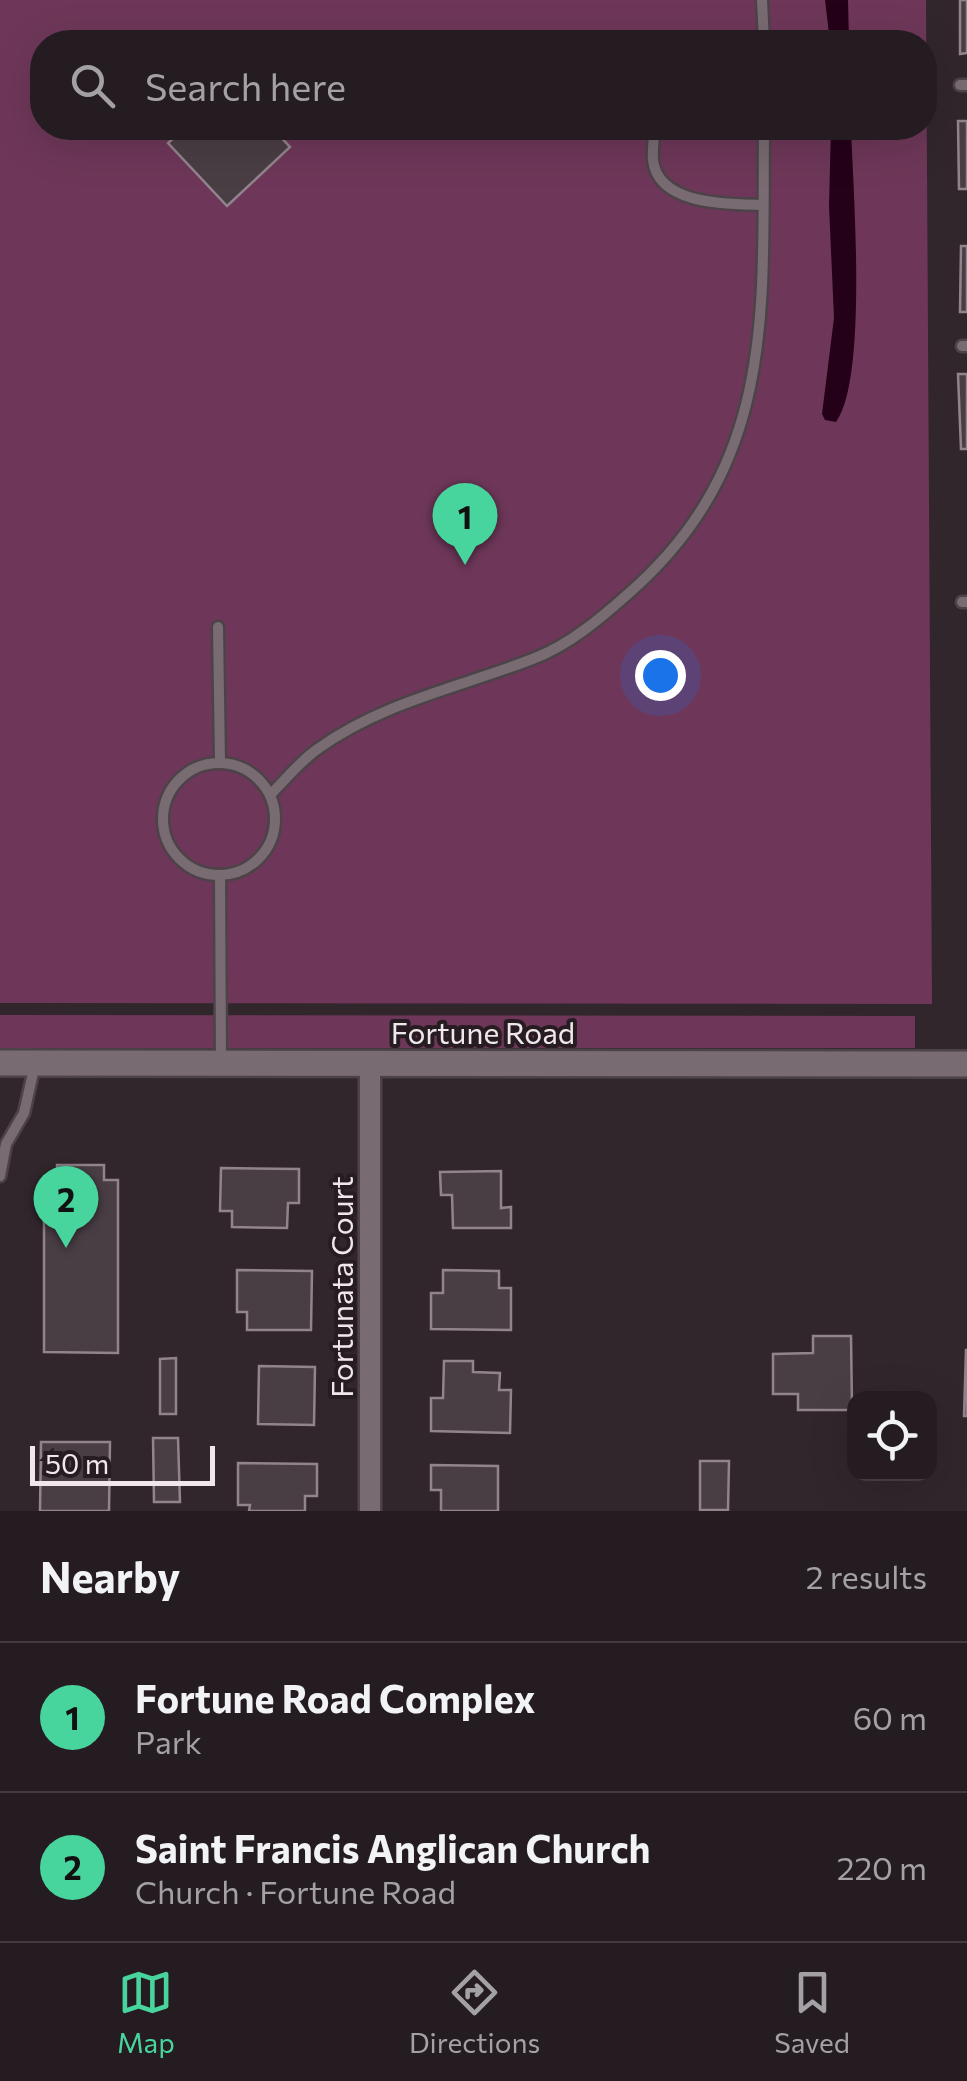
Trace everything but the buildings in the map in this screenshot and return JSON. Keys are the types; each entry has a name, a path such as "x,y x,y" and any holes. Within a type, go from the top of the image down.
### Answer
{"street":[{"name":"Fortune Road","path":"0,1063 967,1064"},
{"name":"Fortunata Court","path":"370,1063 370,1511"}],"lane":[{"path":"762,0 763,30"},
{"path":"654,140 653,164 672,190 700,202 763,206"},
{"path":"270,795 318,748 390,708 541,656 600,619 686,536 716,490 750,399 763,312 764,140"},
{"path":"218,627 220,764"},
{"path":"209,764 242,768 259,779 270,795 276,813 272,840 262,856 246,868 220,875 195,870 179,858 168,842 163,824 166,800 190,770 209,764"},
{"path":"220,875 221,1063"},
{"path":"0,1176 3,1144 24,1113 35,1063"}],"shaded area":[{"path":"0,0 926,0 926,30 30,30 30,140 927,140 932,1004 0,1003"},
{"path":"825,0 848,0 849,30 829,30"},
{"path":"831,140 852,140 855,325 846,399 836,422 825,420 822,414 834,318"},
{"path":"0,1015 915,1016 915,1048 0,1048"}],"place":[{"name":"Fortune Road Complex","path":"465,565"},
{"name":"Saint Francis Anglican Church","path":"66,1248"}]}
